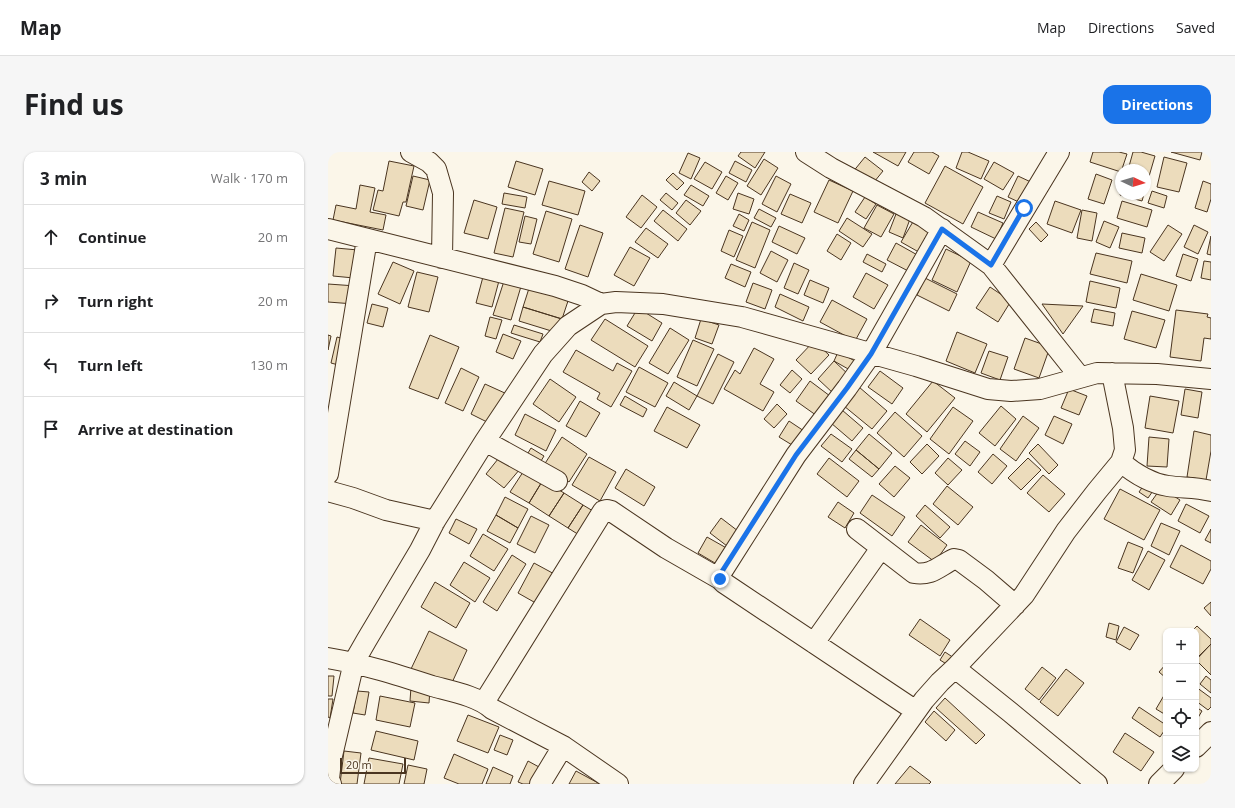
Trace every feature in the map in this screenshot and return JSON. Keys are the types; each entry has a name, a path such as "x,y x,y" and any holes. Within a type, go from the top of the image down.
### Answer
{"street":[{"path":"411,152 429,162 436,169 443,193 442,258"},
{"path":"806,152 831,168 924,217 991,265 1080,377"},
{"path":"991,265 1059,152"},
{"path":"328,229 555,286 582,295 601,304"},
{"path":"720,579 721,573 796,455 871,354 942,229"},
{"path":"328,474 367,239"},
{"path":"331,784 329,779 331,760 354,662 420,550 435,521 485,441 547,349 568,326 601,304 616,302 663,304 742,317 916,366 988,389 1011,391 1040,389 1097,373 1157,374 1211,378"},
{"path":"864,784 916,711 940,682 1024,595 1066,531 1096,491 1121,462 1125,450 1123,428 1112,373"},
{"path":"485,441 557,481"},
{"path":"1121,462 1137,475 1153,482 1166,486 1211,491"},
{"path":"328,491 386,510 435,521"},
{"path":"485,703 603,511 607,510 611,511 666,548 720,579 916,711"},
{"path":"857,529 914,573 923,575 954,559 959,560 999,590 1015,605"},
{"path":"814,643 881,548"},
{"path":"328,658 354,662 458,693 485,703 492,709 563,746 618,784"},
{"path":"955,668 1097,784"},
{"path":"1199,744 1211,732"},
{"path":"540,784 563,746"},
{"path":"1159,784 1171,772"}],"building":[{"path":"741,152 765,152 755,168 738,156"},
{"path":"873,152 906,152 898,166"},
{"path":"914,152 932,152 939,156 929,174 908,162"},
{"path":"962,152 968,152 989,161 981,179 956,168"},
{"path":"1093,152 1119,152 1127,154 1124,164 1115,164 1115,170 1090,162"},
{"path":"1133,152 1141,152 1155,156 1151,170 1151,164 1130,164"},
{"path":"1171,152 1202,152 1200,160"},
{"path":"688,153 700,158 691,179 679,173"},
{"path":"865,157 883,171 870,187 852,173"},
{"path":"1164,157 1187,163 1179,192 1157,187"},
{"path":"764,159 778,168 761,195 747,186"},
{"path":"389,161 414,166 406,202 403,202 399,216 373,210 378,190 383,191"},
{"path":"516,161 543,169 535,195 508,187"},
{"path":"735,161 752,170 746,182 729,173"},
{"path":"705,162 722,172 712,189 694,179"},
{"path":"994,162 1014,173 1003,190 984,179"},
{"path":"945,166 983,187 963,224 925,203"},
{"path":"589,172 600,181 592,191 582,182"},
{"path":"673,173 684,183 677,190 666,180"},
{"path":"1096,174 1112,180 1104,204 1088,199"},
{"path":"413,176 430,180 423,210 406,206"},
{"path":"726,176 738,183 728,200 716,193"},
{"path":"776,176 791,184 777,212 762,204"},
{"path":"1018,176 1033,183 1023,204 1008,197"},
{"path":"829,180 853,191 838,223 814,212"},
{"path":"549,181 585,191 578,215 542,205"},
{"path":"1203,181 1211,184 1211,199 1207,212 1195,208"},
{"path":"360,185 375,188 370,212 386,215 383,230 333,220 336,205 356,209"},
{"path":"691,185 709,196 703,206 684,195"},
{"path":"1152,191 1167,196 1164,208 1148,203 1149,200 1151,200"},
{"path":"504,193 527,197 525,208 502,204"},
{"path":"666,193 678,203 672,210 660,200"},
{"path":"738,193 754,199 749,214 733,209"},
{"path":"790,194 811,203 802,223 781,214"},
{"path":"642,195 657,207 641,228 626,217"},
{"path":"997,196 1011,202 1004,219 989,213"},
{"path":"865,197 876,204 866,219 855,212"},
{"path":"474,200 497,207 488,239 464,233"},
{"path":"686,200 701,211 690,225 676,213"},
{"path":"1055,201 1081,210 1072,233 1047,224"},
{"path":"1122,201 1152,210 1147,227 1117,218"},
{"path":"877,205 894,214 881,237 864,228"},
{"path":"505,208 524,212 513,257 494,253"},
{"path":"759,209 776,218 771,227 754,218"},
{"path":"663,210 687,229 678,241 654,221"},
{"path":"1082,210 1097,213 1092,241 1077,238"},
{"path":"546,211 572,219 559,262 533,254"},
{"path":"978,212 1003,223 996,239 971,227"},
{"path":"739,214 749,220 744,231 733,226"},
{"path":"896,214 910,219 903,238 889,232"},
{"path":"525,216 537,219 531,244 519,242"},
{"path":"847,218 872,234 863,247 839,231"},
{"path":"914,220 936,233 924,255 901,242"},
{"path":"1104,221 1119,227 1110,248 1096,242"},
{"path":"752,222 770,230 755,268 736,260"},
{"path":"1036,222 1048,235 1041,242 1029,229"},
{"path":"580,225 603,233 588,277 565,269"},
{"path":"1168,225 1182,234 1164,261 1150,252"},
{"path":"1194,225 1208,232 1198,254 1184,247"},
{"path":"779,226 805,238 797,254 772,242"},
{"path":"646,228 668,244 658,258 635,242"},
{"path":"729,230 743,236 734,257 721,251"},
{"path":"1122,233 1145,238 1142,253 1119,248"},
{"path":"837,234 851,243 841,260 827,251"},
{"path":"1211,236 1211,255 1207,254"},
{"path":"896,243 921,257 912,273 887,260"},
{"path":"630,247 650,258 634,286 614,275"},
{"path":"336,248 358,250 354,278 333,276"},
{"path":"946,249 971,261 957,292 932,280"},
{"path":"771,251 788,260 777,282 760,273"},
{"path":"1096,253 1132,261 1127,283 1090,274"},
{"path":"867,254 886,264 882,272 863,262"},
{"path":"1183,254 1198,259 1191,281 1176,276"},
{"path":"1204,261 1211,262 1211,280 1201,278"},
{"path":"393,262 414,271 400,304 378,294"},
{"path":"794,263 809,270 798,294 784,288"},
{"path":"731,264 751,272 745,287 725,278"},
{"path":"417,272 438,277 429,312 408,307"},
{"path":"484,273 500,277 492,307 476,303"},
{"path":"866,273 888,285 874,309 853,297"},
{"path":"1141,274 1177,285 1169,311 1133,300"},
{"path":"505,278 522,283 511,320 493,315"},
{"path":"925,278 957,294 949,311 917,295"},
{"path":"810,280 829,288 823,303 804,295"},
{"path":"1090,281 1120,288 1116,308 1086,302"},
{"path":"531,282 570,295 562,319 523,307"},
{"path":"753,283 772,290 765,309 746,302"},
{"path":"328,284 356,286 354,304 328,302"},
{"path":"990,287 1011,301 998,322 976,308"},
{"path":"780,294 809,307 803,321 775,307"},
{"path":"832,300 867,319 855,341 820,322"},
{"path":"372,304 388,308 383,327 367,323"},
{"path":"1042,304 1083,306 1063,334"},
{"path":"523,307 562,319 558,333 519,321"},
{"path":"638,308 662,323 652,341 627,326"},
{"path":"1094,309 1115,313 1113,326 1091,322"},
{"path":"1176,310 1208,314 1207,317 1211,318 1211,339 1204,338 1201,361 1170,357"},
{"path":"1132,311 1165,320 1156,348 1124,339"},
{"path":"490,317 502,320 496,339 485,336"},
{"path":"605,319 648,346 635,367 591,340"},
{"path":"701,319 719,325 712,344 695,338"},
{"path":"514,325 543,334 540,342 511,333"},
{"path":"670,328 689,340 668,374 649,363"},
{"path":"957,332 987,344 975,373 946,361"},
{"path":"503,334 521,341 513,359 496,352"},
{"path":"328,335 331,336 328,350"},
{"path":"430,335 459,347 438,399 409,388"},
{"path":"337,337 348,340 342,366 331,363"},
{"path":"1025,338 1050,347 1039,378 1014,369"},
{"path":"693,340 714,349 697,386 677,377"},
{"path":"814,341 829,355 811,374 796,360"},
{"path":"754,348 774,359 760,384 774,392 763,411 724,389 735,370 740,374"},
{"path":"576,350 613,371 617,363 632,371 611,407 597,399 600,393 563,372"},
{"path":"989,351 1008,357 1000,380 981,373"},
{"path":"838,352 855,361 850,370 834,361"},
{"path":"718,354 734,362 713,404 697,396"},
{"path":"834,361 850,376 834,394 818,379"},
{"path":"639,367 668,383 655,407 626,392"},
{"path":"461,368 479,377 463,411 445,403"},
{"path":"792,370 802,379 790,393 780,385"},
{"path":"880,371 903,388 892,404 868,387"},
{"path":"550,379 576,397 559,422 533,404"},
{"path":"810,381 834,399 820,418 796,401"},
{"path":"933,381 955,398 927,432 906,414"},
{"path":"674,382 697,396 689,410 666,396"},
{"path":"485,384 507,394 493,425 471,414"},
{"path":"859,387 887,411 872,429 844,406"},
{"path":"1069,389 1087,396 1079,415 1061,408"},
{"path":"1185,389 1202,392 1198,418 1181,415"},
{"path":"625,396 647,409 643,417 620,405"},
{"path":"1150,396 1179,401 1173,433 1145,428"},
{"path":"580,401 600,413 586,437 566,426"},
{"path":"777,404 787,414 774,428 764,419"},
{"path":"1001,406 1016,419 995,446 979,433"},
{"path":"667,407 700,425 687,448 654,431"},
{"path":"953,407 973,421 949,454 930,439"},
{"path":"842,410 863,428 852,441 831,423"},
{"path":"895,412 922,436 904,457 877,433"},
{"path":"525,414 556,430 546,451 515,435"},
{"path":"1023,416 1039,428 1016,461 1000,449"},
{"path":"1054,416 1072,424 1063,444 1045,435"},
{"path":"789,421 807,433 797,448 779,437"},
{"path":"1194,431 1211,435 1211,451 1206,480 1187,477"},
{"path":"831,434 852,449 842,462 821,446"},
{"path":"869,434 892,453 879,469 856,450"},
{"path":"562,437 587,454 569,482 544,465"},
{"path":"1149,437 1169,439 1167,467 1147,466"},
{"path":"965,441 980,452 970,466 955,454"},
{"path":"927,444 939,456 922,474 910,462"},
{"path":"1038,444 1058,465 1049,474 1029,453"},
{"path":"531,448 544,456 538,466 525,458"},
{"path":"856,450 879,469 872,477 849,459"},
{"path":"502,454 520,469 504,488 486,474"},
{"path":"993,454 1007,466 992,484 978,472"},
{"path":"589,457 616,472 600,501 572,485"},
{"path":"829,458 859,481 847,497 817,474"},
{"path":"948,458 962,470 948,485 935,473"},
{"path":"1028,458 1041,470 1021,490 1008,478"},
{"path":"895,466 910,478 894,497 879,484"},
{"path":"525,469 543,480 529,503 510,492"},
{"path":"626,469 655,487 644,506 615,488"},
{"path":"1043,475 1065,494 1049,512 1027,493"},
{"path":"543,480 564,493 549,516 529,503"},
{"path":"1146,482 1155,488 1148,498 1139,492"},
{"path":"947,486 973,507 958,525 933,504"},
{"path":"1161,488 1180,500 1171,515 1151,502"},
{"path":"1120,489 1160,510 1144,540 1104,519"},
{"path":"564,493 583,505 568,528 549,516"},
{"path":"872,495 905,517 892,536 860,513"},
{"path":"505,497 528,509 518,528 496,515"},
{"path":"838,502 854,513 845,528 828,517"},
{"path":"1186,504 1209,516 1200,533 1178,521"},
{"path":"583,505 598,514 584,538 568,528"},
{"path":"925,505 950,527 940,538 916,516"},
{"path":"496,515 518,528 510,543 487,531"},
{"path":"531,516 549,525 535,553 517,544"},
{"path":"721,518 738,531 727,546 710,533"},
{"path":"456,519 477,529 469,544 449,533"},
{"path":"1161,523 1180,531 1169,555 1151,546"},
{"path":"921,525 947,545 935,562 908,542"},
{"path":"1211,529 1211,543 1205,540"},
{"path":"483,534 508,549 494,571 470,556"},
{"path":"707,537 730,550 720,566 698,553"},
{"path":"1128,542 1143,548 1133,573 1118,568"},
{"path":"1181,545 1211,561 1211,569 1203,584 1170,567"},
{"path":"1148,551 1165,560 1149,590 1132,580"},
{"path":"512,555 526,564 497,611 483,602"},
{"path":"464,562 490,578 475,602 450,585"},
{"path":"534,563 558,576 541,606 518,593"},
{"path":"435,582 470,603 456,628 421,607"},
{"path":"1211,602 1211,616 1204,608"},
{"path":"920,619 950,640 940,656 909,635"},
{"path":"1109,623 1119,626 1116,640 1106,637"},
{"path":"1197,626 1211,639 1211,644 1199,656 1199,628 1195,628"},
{"path":"1124,627 1139,635 1130,650 1116,642"},
{"path":"429,631 467,650 450,687 411,669"},
{"path":"1211,644 1211,675 1199,663 1199,657"},
{"path":"945,652 954,658 948,665 940,660"},
{"path":"1042,667 1056,678 1039,700 1025,689"},
{"path":"1163,667 1163,675 1159,672"},
{"path":"1066,669 1084,683 1058,716 1040,702"},
{"path":"328,676 334,676 332,696 328,696"},
{"path":"1206,676 1211,680 1211,693 1200,684"},
{"path":"411,687 430,689 429,703 410,701"},
{"path":"1199,689 1211,698 1211,707 1208,710 1199,703"},
{"path":"357,691 369,692 365,715 353,713"},
{"path":"380,696 415,703 410,727 376,720"},
{"path":"1163,697 1163,713 1156,709"},
{"path":"945,698 985,735 976,744 936,708"},
{"path":"328,699 333,699 330,718 328,717"},
{"path":"1139,707 1163,723 1163,732 1160,737 1132,718"},
{"path":"1199,709 1202,711 1199,716"},
{"path":"934,711 955,730 946,741 925,722"},
{"path":"468,715 499,727 488,753 457,741"},
{"path":"376,731 418,741 414,760 371,750"},
{"path":"1125,733 1154,752 1141,771 1113,752"},
{"path":"500,735 513,740 507,755 494,750"},
{"path":"344,751 361,753 357,784 340,784"},
{"path":"454,754 488,769 482,784 459,784 444,778"},
{"path":"369,758 403,764 399,784 364,784"},
{"path":"528,761 539,767 531,784 523,784 518,782"},
{"path":"408,765 427,769 424,784 404,784"},
{"path":"910,766 931,782 929,784 895,784"},
{"path":"493,767 513,776 510,784 486,784"},
{"path":"576,771 600,784 569,784"}],"route":[{"path":"720,579 721,573 796,455 871,354 942,229 991,265 1024,208"}]}
